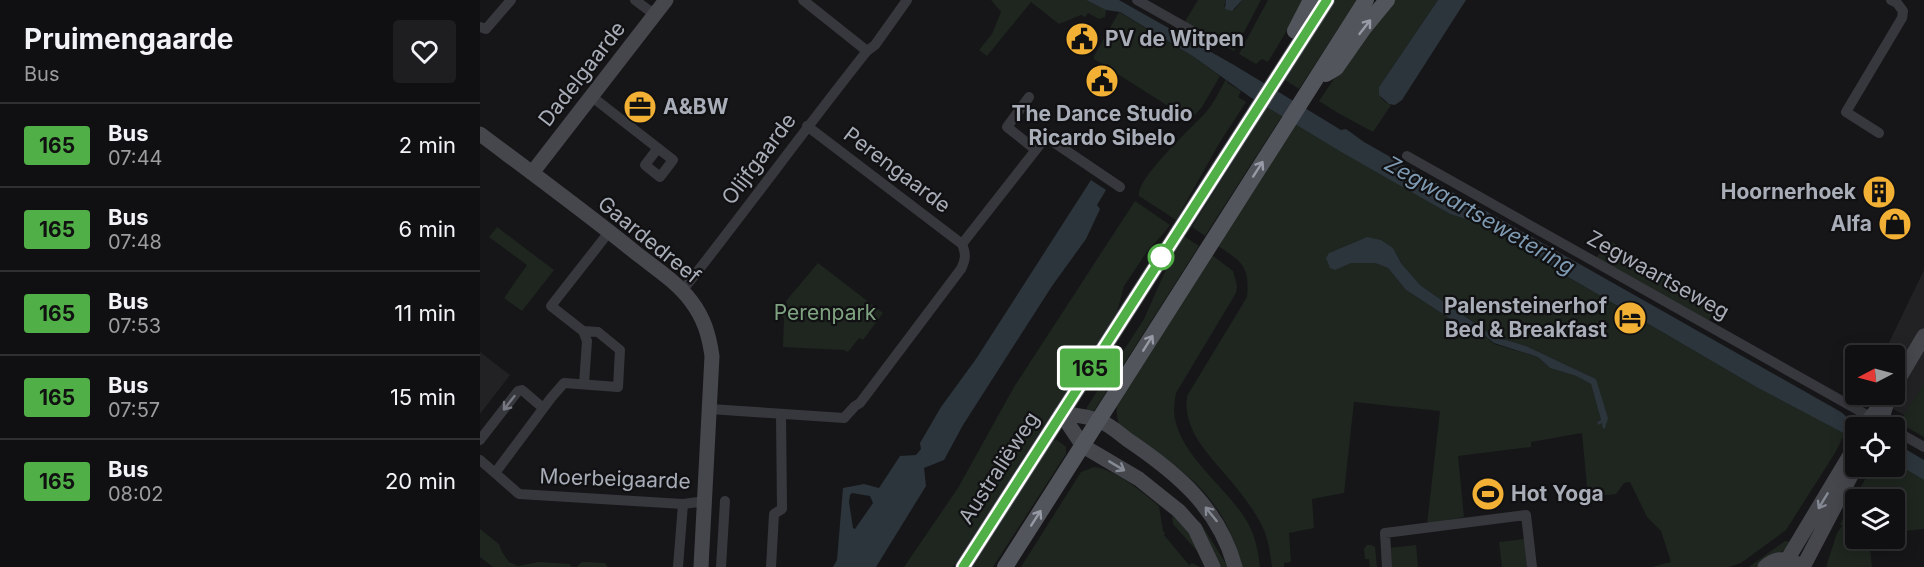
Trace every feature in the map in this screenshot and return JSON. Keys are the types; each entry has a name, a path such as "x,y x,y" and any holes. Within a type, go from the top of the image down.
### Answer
{"main road":[{"path":"1284,66 1293,37 1311,0"},
{"name":"Australiëweg","path":"963,567 1326,0"},
{"path":"1005,567 1366,0"},
{"path":"1311,86 1336,68 1387,0"}],"street":[{"path":"480,27 486,29 511,0"},
{"path":"635,0 655,15"},
{"name":"Dadelgaarde","path":"532,174 666,0"},
{"path":"803,0 867,51"},
{"name":"Olijfgaarde","path":"682,291 807,126 867,51 875,45 907,0"},
{"path":"1137,0 1194,32"},
{"path":"1879,133 1846,112 1902,18 1903,11 1897,3 1891,0"},
{"path":"591,96 658,148"},
{"path":"1029,97 1007,127 1036,150"},
{"name":"Perengaarde","path":"807,126 962,244"},
{"name":"Gaardedreef","path":"480,134 682,291 698,312 710,338 712,356 701,567"},
{"path":"710,409 844,418 860,403 961,268 966,253 962,244 1046,137 1120,187"},
{"name":"Zegwaartseweg","path":"1407,156 1864,417"},
{"name":"Moerbeigaarde","path":"495,473 564,383 618,387 620,350 598,332 583,331 550,306 609,232"},
{"path":"583,331 587,341 584,384"},
{"path":"1905,369 1924,336"},
{"path":"480,440 518,392 522,390 543,408"},
{"path":"1061,413 1099,420 1156,458 1194,492 1217,522 1227,540 1235,567"},
{"path":"1061,413 1083,446 1139,479 1179,511 1196,529 1213,567"},
{"path":"771,567 774,514 782,509 781,415"},
{"name":"Zegwaartseweg","path":"1905,438 1924,447"},
{"name":"Moerbeigaarde","path":"480,460 519,494 682,504 706,501"},
{"path":"1797,565 1845,466"},
{"path":"1797,565 1849,477"},
{"path":"722,567 725,501"},
{"path":"678,567 682,504"},
{"path":"1387,567 1385,533 1526,515 1532,567"},
{"path":"1765,567 1774,561 1797,565"}],"shaded area":[{"path":"1924,270 1924,426 1886,405 1905,405 1905,345 1888,345"},
{"path":"480,352 510,375 480,414"}],"green space":[{"path":"991,0 1086,0 1106,10 1105,17 1099,19 1088,13 1085,17 1081,15 1059,24 1031,2 987,56 979,50 992,34 1001,12"},
{"path":"1198,0 1226,0 1224,6 1234,10 1242,0 1261,0 1234,51 1184,23"},
{"path":"1268,0 1305,0 1268,62 1262,59 1256,64 1239,54"},
{"path":"1335,0 1357,0 1299,89 1285,80"},
{"path":"1392,0 1438,0 1379,87 1382,98 1391,105 1373,132 1319,101 1350,55"},
{"path":"1119,12 1194,57 1220,76 1202,107 1190,120 1094,59"},
{"path":"1226,79 1228,83 1241,91 1238,97 1246,102 1220,142 1176,220 1139,196 1141,188 1167,152 1207,111"},
{"path":"1267,107 1282,116 1205,236 1192,227"},
{"path":"1295,124 1450,214 1514,236 1558,271 1758,388 1845,433 1835,453 1786,530 1741,563 1729,567 1652,567 1671,562 1661,531 1647,517 1630,482 1624,483 1616,494 1588,497 1582,433 1531,442 1531,447 1458,456 1464,517 1427,524 1440,411 1354,402 1344,493 1312,499 1314,528 1289,533 1291,562 1284,563 1284,567 1272,567 1263,527 1244,497 1203,447 1188,419 1187,396 1247,297 1245,271 1233,256 1218,246","holes":["1367,237 1393,248 1401,263 1420,285 1493,336 1526,346 1596,379 1605,428 1602,423 1597,422 1601,420 1591,384 1576,376 1550,368 1538,357 1494,344 1483,334 1460,327 1406,290 1388,268 1375,263 1351,263 1329,253"]},
{"path":"1135,201 1170,225 1148,250 1124,286 1117,312 953,567 904,567 958,488 1014,387"},
{"path":"497,227 554,270 522,311 504,298 527,265 489,237"},
{"path":"1184,236 1199,246 1094,411 1087,410 1144,319 1175,249"},
{"path":"1610,241 1718,303 1708,322 1596,258"},
{"path":"1212,255 1233,271 1237,286 1236,293 1176,393 1174,411 1183,441 1245,518 1256,542 1260,567 1241,567 1234,542 1224,520 1198,485 1163,457 1122,430 1117,418 1117,404"},
{"name":"Perenpark","path":"818,263 883,313 863,340 859,338 848,352 783,347 784,318 778,313 788,311 786,301"},
{"path":"1924,384 1924,437 1905,426 1905,417 1903,417"},
{"path":"1057,440 1066,447 1066,454 993,567 973,567 1053,441"},
{"path":"1094,467 1119,476 1159,506 1164,535 1189,565 1192,563 1200,567 1021,567 1081,472"},
{"path":"1905,469 1924,480 1924,529 1905,531 1905,489 1860,489 1866,477 1905,477"},
{"path":"1172,514 1191,536 1198,552 1173,524"},
{"path":"1845,515 1845,549 1870,549 1872,567 1826,567 1837,533 1842,526 1840,524"},
{"path":"1200,522 1228,567 1219,567 1209,541 1198,523"},
{"path":"480,529 499,544 509,562 518,566 539,562 570,564 576,567 493,567 480,557"},
{"path":"1525,539 1526,567 1502,567 1499,542"},
{"path":"1785,541 1792,542 1784,551 1757,567 1749,567"},
{"path":"1367,545 1375,547 1377,567 1370,567 1369,559 1365,559 1364,549"},
{"path":"1416,545 1418,567 1390,567 1389,548"},
{"path":"582,562 605,563 608,567 576,567"}],"water":[{"name":"Zegwaartsewetering","path":"1086,0 1119,0 1234,65 1341,130 1346,129 1364,142 1841,412 1847,417 1845,417 1845,434 1758,388 1558,271 1514,236 1450,214 1250,97 1194,57 1120,12 1106,10"},
{"path":"1226,0 1242,0 1232,11 1225,9"},
{"path":"1438,0 1466,0 1402,100 1395,105 1389,104 1379,95 1379,87"},
{"path":"1091,180 1106,190 1097,205 1100,209 1086,239 1052,286 963,425 944,460 924,468 926,486 876,567 833,567 837,560 843,488 864,484 879,488 900,456 916,455 921,449 920,443 941,407 976,359","holes":["852,493 870,496 873,503 855,529 849,502 850,495"]},
{"path":"1367,237 1381,240 1393,248 1401,263 1420,285 1493,336 1526,346 1596,379 1608,418 1605,428 1603,429 1602,423 1598,425 1597,422 1601,420 1591,384 1576,376 1550,368 1538,357 1494,343 1483,334 1460,327 1406,290 1388,268 1375,263 1351,263 1335,270 1330,268 1326,258 1329,253"},
{"path":"1905,449 1924,460 1924,480 1905,469"}],"bus line":[{"name":"165","path":"963,567 1327,0"}],"place":[{"name":"PV de Witpen","path":"1082,39"},
{"name":"The Dance Studio Ricardo Sibelo","path":"1102,81"},
{"name":"A&BW","path":"640,107"},
{"name":"Hoornerhoek","path":"1879,192"},
{"name":"Alfa","path":"1895,224"},
{"name":"Palensteinerhof Bed & Breakfast","path":"1630,318"},
{"name":"Hot Yoga","path":"1488,494"}]}
